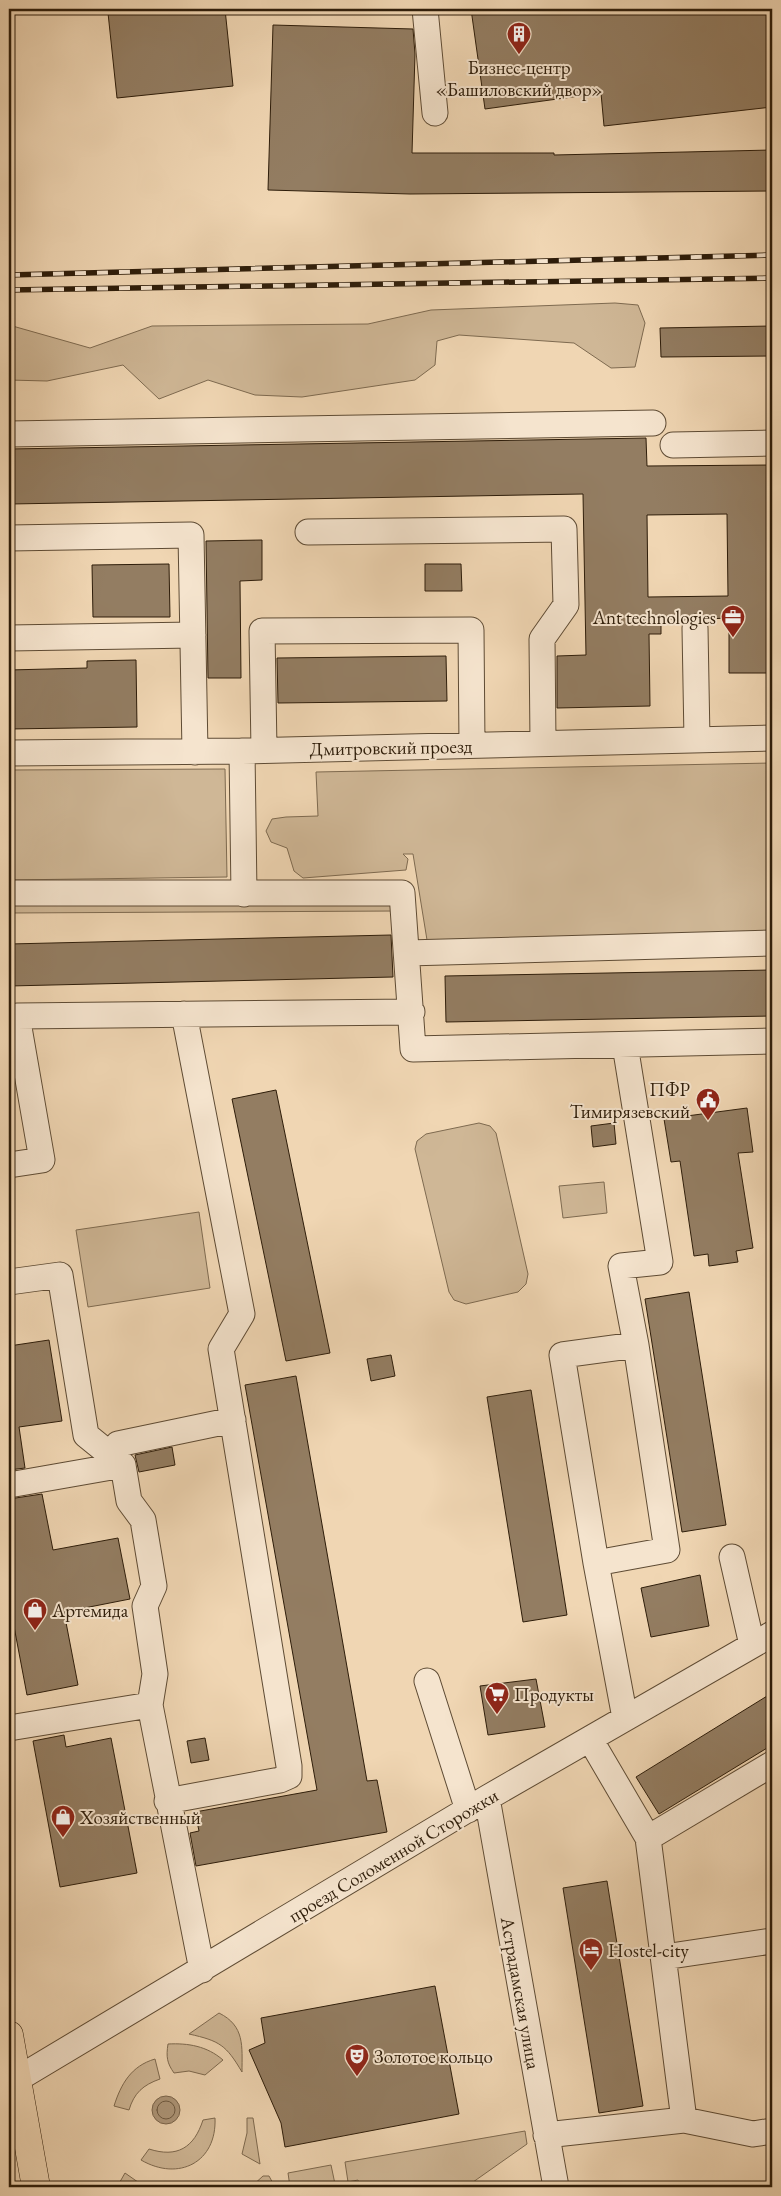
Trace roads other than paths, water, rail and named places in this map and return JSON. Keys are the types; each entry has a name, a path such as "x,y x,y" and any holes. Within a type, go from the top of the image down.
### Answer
{"main road":[{"path":"9,2035 13,2082 36,2187"}],"street":[{"path":"425,9 435,113"},
{"path":"9,434 653,423"},
{"path":"673,445 772,443"},
{"path":"308,532 564,529 566,605 542,639 543,743"},
{"path":"9,538 191,534 195,752"},
{"path":"694,628 697,740"},
{"path":"244,894 262,631 471,630 472,745"},
{"path":"9,638 193,635"},
{"name":"Дмитровский проезд","path":"9,753 253,751 772,738"},
{"path":"9,893 402,893 412,1012 413,1049 772,1042"},
{"path":"407,953 772,943"},
{"path":"9,1165 42,1160 18,1016 412,1012"},
{"path":"167,1801 280,1780 289,1776 290,1766 221,1349 242,1314 184,1014"},
{"path":"596,1562 666,1550 636,1345 621,1266 660,1262 625,1045"},
{"path":"9,1282 60,1275 86,1435 118,1460"},
{"path":"625,1718 596,1562 562,1355 636,1345"},
{"path":"202,1970 167,1801 150,1705 155,1674 145,1606 154,1586 143,1520 129,1500 118,1460 118,1444 233,1420"},
{"path":"9,1485 118,1460"},
{"path":"732,1557 762,1640"},
{"name":"проезд Соломенной Сторожки","path":"13,2082 477,1804 762,1640"},
{"name":"Астрадамская улица","path":"427,1681 477,1804 556,2187"},
{"path":"9,1728 150,1705"},
{"path":"590,1739 648,1838 684,2120"},
{"path":"648,1838 772,1764"},
{"path":"664,1957 772,1940"},
{"path":"546,2136 684,2120 753,2134 772,2132"}],"water":[{"path":"166,2096 176,2100 180,2110 176,2120 166,2124 156,2120 152,2110 156,2100"}],"railway":[{"path":"9,275 772,255"},
{"path":"9,290 772,278"}],"place":[{"name":"Бизнес-центр «Башиловский двор»","path":"519,55"},
{"name":"Ant technologies","path":"733,638"},
{"name":"ПФР Тимирязевский","path":"708,1121"},
{"name":"Артемида","path":"35,1631"},
{"name":"Продукты","path":"497,1715"},
{"name":"Хозяйственный","path":"63,1838"},
{"name":"Hostel-city","path":"591,1971"},
{"name":"Золотое кольцо","path":"357,2077"}]}
